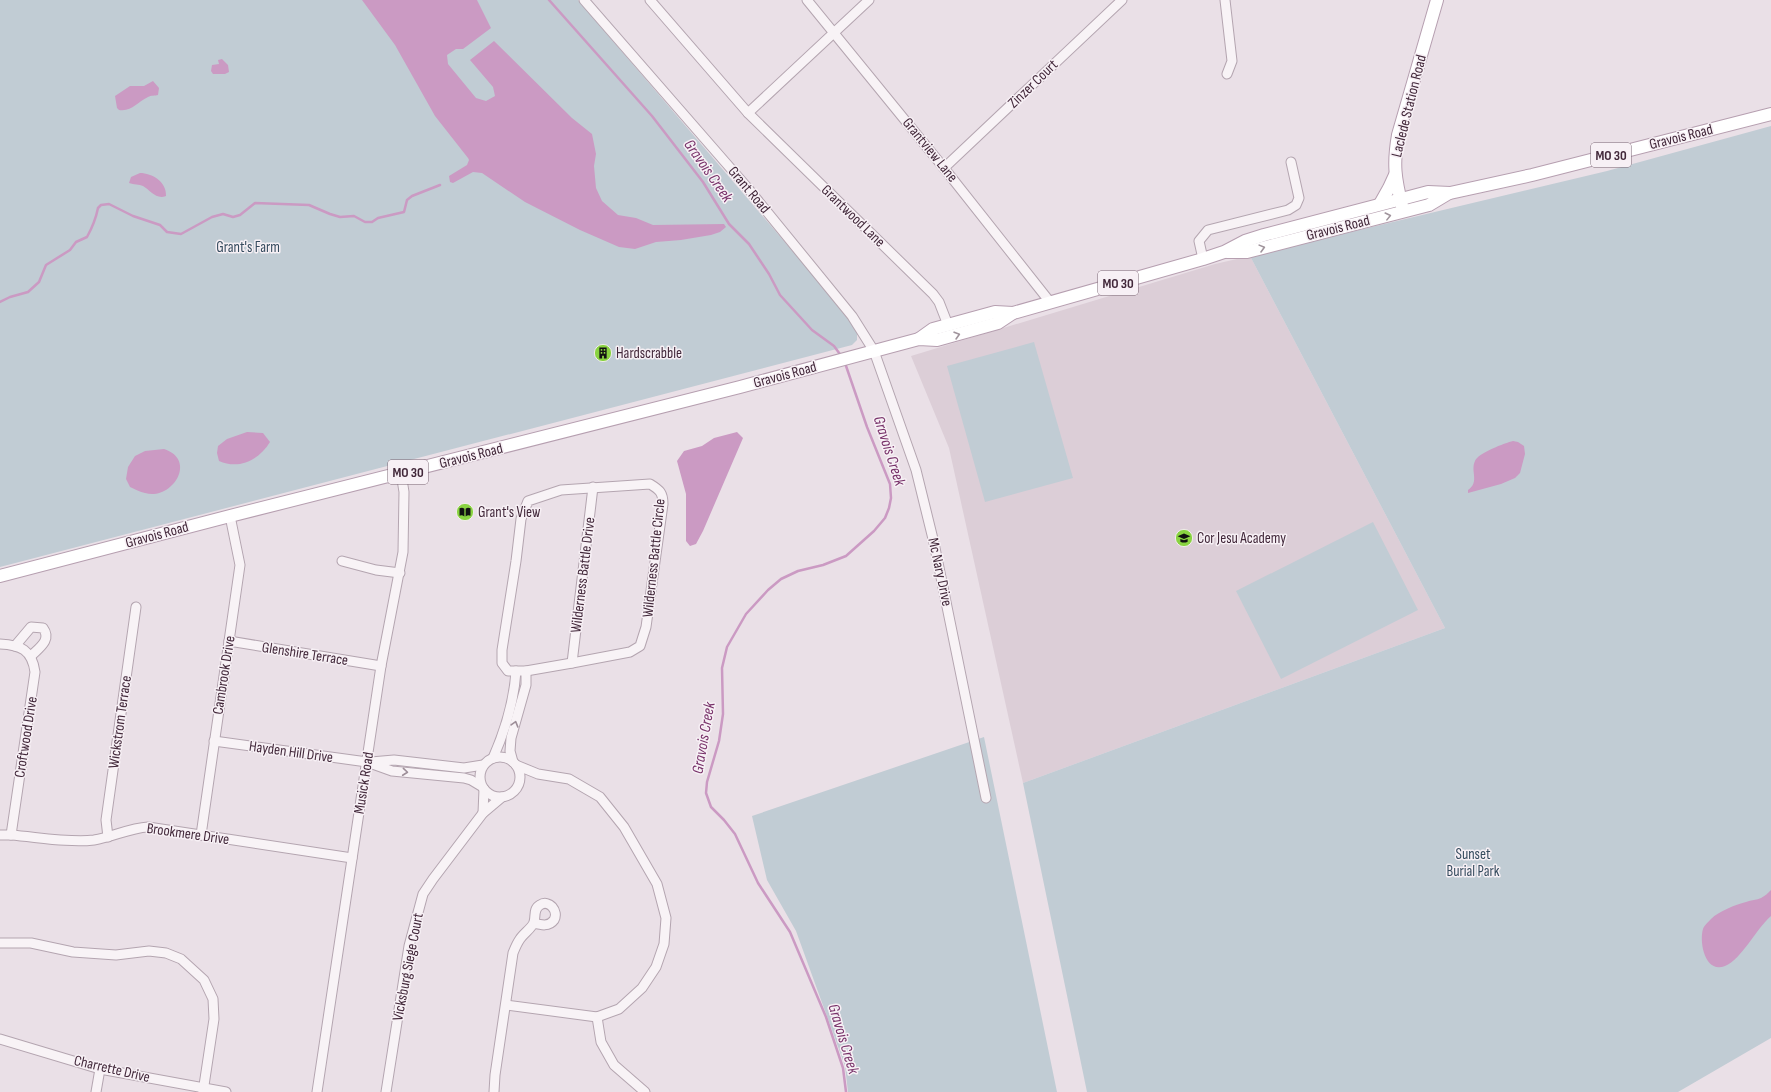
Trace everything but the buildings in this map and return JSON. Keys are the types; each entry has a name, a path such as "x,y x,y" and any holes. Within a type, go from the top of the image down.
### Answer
{"main road":[{"name":"Laclede Station Road","path":"1404,212 1395,175 1394,159 1398,135 1437,0"},
{"name":"Gravois Road","path":"0,576 874,351 918,339 934,329 994,312 1012,313 1203,259 1224,252 1245,241 1380,204 1428,192 1450,193 1576,164 1771,114"},
{"path":"1380,204 1395,175"},
{"name":"Gravois Road","path":"1224,252 1248,252 1404,212 1429,205 1450,193"},
{"name":"Gravois Road","path":"918,339 937,340 998,323 1012,313"}],"street":[{"name":"Grant Road","path":"584,0 751,192 852,316 874,351"},
{"name":"Grantwood Lane","path":"650,0 748,113 933,294 939,302 948,325"},
{"name":"Grantview Lane","path":"807,0 944,168 1050,302"},
{"path":"748,113 869,0"},
{"name":"Zinzer Court","path":"944,168 1122,0"},
{"path":"1225,0 1232,61 1227,74"},
{"path":"1203,259 1199,240 1208,230 1288,210 1296,205 1299,198 1291,162"},
{"name":"Mc Nary Drive","path":"874,351 916,470 932,536 986,798"},
{"name":"Musick Road","path":"317,1092 381,666 387,630 400,574 404,530 402,473"},
{"name":"Wilderness Battle Circle","path":"650,484 659,489 663,494 663,504 646,627 640,646 630,652 572,663 526,670 508,671 502,663 502,650 521,519 525,506 528,501 561,490 650,484"},
{"name":"Wilderness Battle Drive","path":"572,663 593,487"},
{"name":"Cambrook Drive","path":"201,835 240,565 230,516"},
{"path":"342,561 376,570 400,574"},
{"name":"Wickstrom Terrace","path":"108,837 106,820 136,607"},
{"path":"0,644 17,646 31,656 45,642 46,636 43,628 31,627 17,646"},
{"name":"Glenshire Terrace","path":"229,642 381,666"},
{"name":"Croftwood Drive","path":"11,835 36,672 31,656"},
{"path":"519,785 520,776 510,751 511,738 526,685 526,670"},
{"path":"493,758 509,711 514,690 516,671"},
{"name":"Hayden Hill Drive","path":"214,741 367,762"},
{"path":"367,762 394,760 464,768 483,765 493,758 501,757 538,774 569,780 600,797 624,827 657,884 666,918 664,944 656,967 642,988 619,1009 597,1017 506,1005"},
{"path":"367,762 392,770 464,778 471,780 490,795 502,797 510,794 519,785 538,774"},
{"path":"483,765 480,773 483,813"},
{"name":"Vicksburg Siege Court","path":"386,1092 409,946 419,905 432,879 483,813 502,797"},
{"name":"Brookmere Drive","path":"0,836 11,835 82,840 108,837 137,827 148,827 352,858"},
{"path":"494,1092 495,1075 513,953 519,940 534,923"},
{"path":"0,944 31,943 73,952 116,955 149,951 166,953 181,959 204,980 213,999 214,1019 203,1090"},
{"path":"597,1017 601,1042 614,1065 645,1092"},
{"name":"Charrette Drive","path":"0,1039 100,1069 203,1090 226,1092"},
{"path":"96,1092 100,1069"}],"shaded area":[{"path":"362,0 477,0 491,28 463,49 456,49 447,55 448,64 476,98 486,101 495,96 493,87 470,60 494,41 572,118 592,134 596,154 594,166 596,188 602,201 618,215 636,218 653,225 724,224 726,227 720,232 711,235 656,242 635,249 619,247 580,230 525,202 482,173 473,172 453,183 450,182 449,176 467,165 469,160 435,116 395,45"},
{"path":"222,59 228,65 229,72 225,74 213,74 211,71 212,65 219,64 218,60"},
{"path":"153,81 159,88 158,95 149,96 127,110 119,110 117,108 115,96 130,86 144,86"},
{"path":"140,173 145,173 158,179 164,186 166,196 156,196 143,186 129,183 131,177"},
{"name":"Cor Jesu Academy","path":"1250,256 1445,628 1023,783 949,448 911,356 1215,264"},
{"path":"247,432 263,433 270,442 260,454 248,462 241,464 226,464 219,461 217,453 218,446 227,439"},
{"path":"737,432 743,438 703,531 696,544 690,546 686,541 686,494 677,461 684,451 702,446 714,438"},
{"path":"1513,441 1524,446 1525,454 1520,473 1515,478 1501,484 1468,493 1468,490 1473,484 1473,469 1477,458 1492,449"},
{"path":"164,449 174,454 179,462 180,470 172,485 164,491 155,494 143,493 130,487 126,479 128,467 135,456 145,451"},
{"path":"1771,890 1771,916 1759,929 1743,951 1725,966 1718,967 1708,961 1703,949 1702,941 1703,929 1705,925 1714,916 1723,911 1748,901 1761,898"}],"green space":[{"name":"Grant's Farm","path":"0,0 578,0 807,268 855,328 857,340 852,345 0,567"},
{"name":"Sunset Burial Park","path":"1771,126 1771,1038 1678,1092 1087,1092 1023,783 1445,628 1250,256 1607,171"},
{"path":"1034,342 1073,478 985,502 947,366"},
{"path":"1373,522 1418,610 1281,679 1236,591"},
{"path":"984,737 1057,1092 848,1092 845,1066 796,931 767,880 752,816"}],"waterway":[{"name":"Gravois Creek","path":"549,0 652,116 703,182 729,224 749,244 769,274 780,295 812,330 834,346 842,357"},
{"path":"0,302 10,297 28,292 39,282 46,265 70,250 76,242 87,237 94,223 98,208 101,205 109,204 133,216 160,225 167,232 181,234 212,217 223,214 233,217 240,215 255,203 309,205 340,217 354,216 365,222 372,222 378,218 404,212 407,200 412,196 440,185"},
{"name":"Gravois Creek","path":"845,363 867,427 890,484 891,498 889,508 885,518 874,531 846,556 823,565 798,571 781,579 768,590 746,614 727,647 722,668 723,714 719,741 707,782 706,793 711,807 735,834 758,883 790,932 826,1017 843,1068 846,1092"}],"place":[{"name":"Hardscrabble","path":"603,353"},
{"name":"Grant's View","path":"465,512"},
{"name":"Cor Jesu Academy","path":"1184,538"}]}
